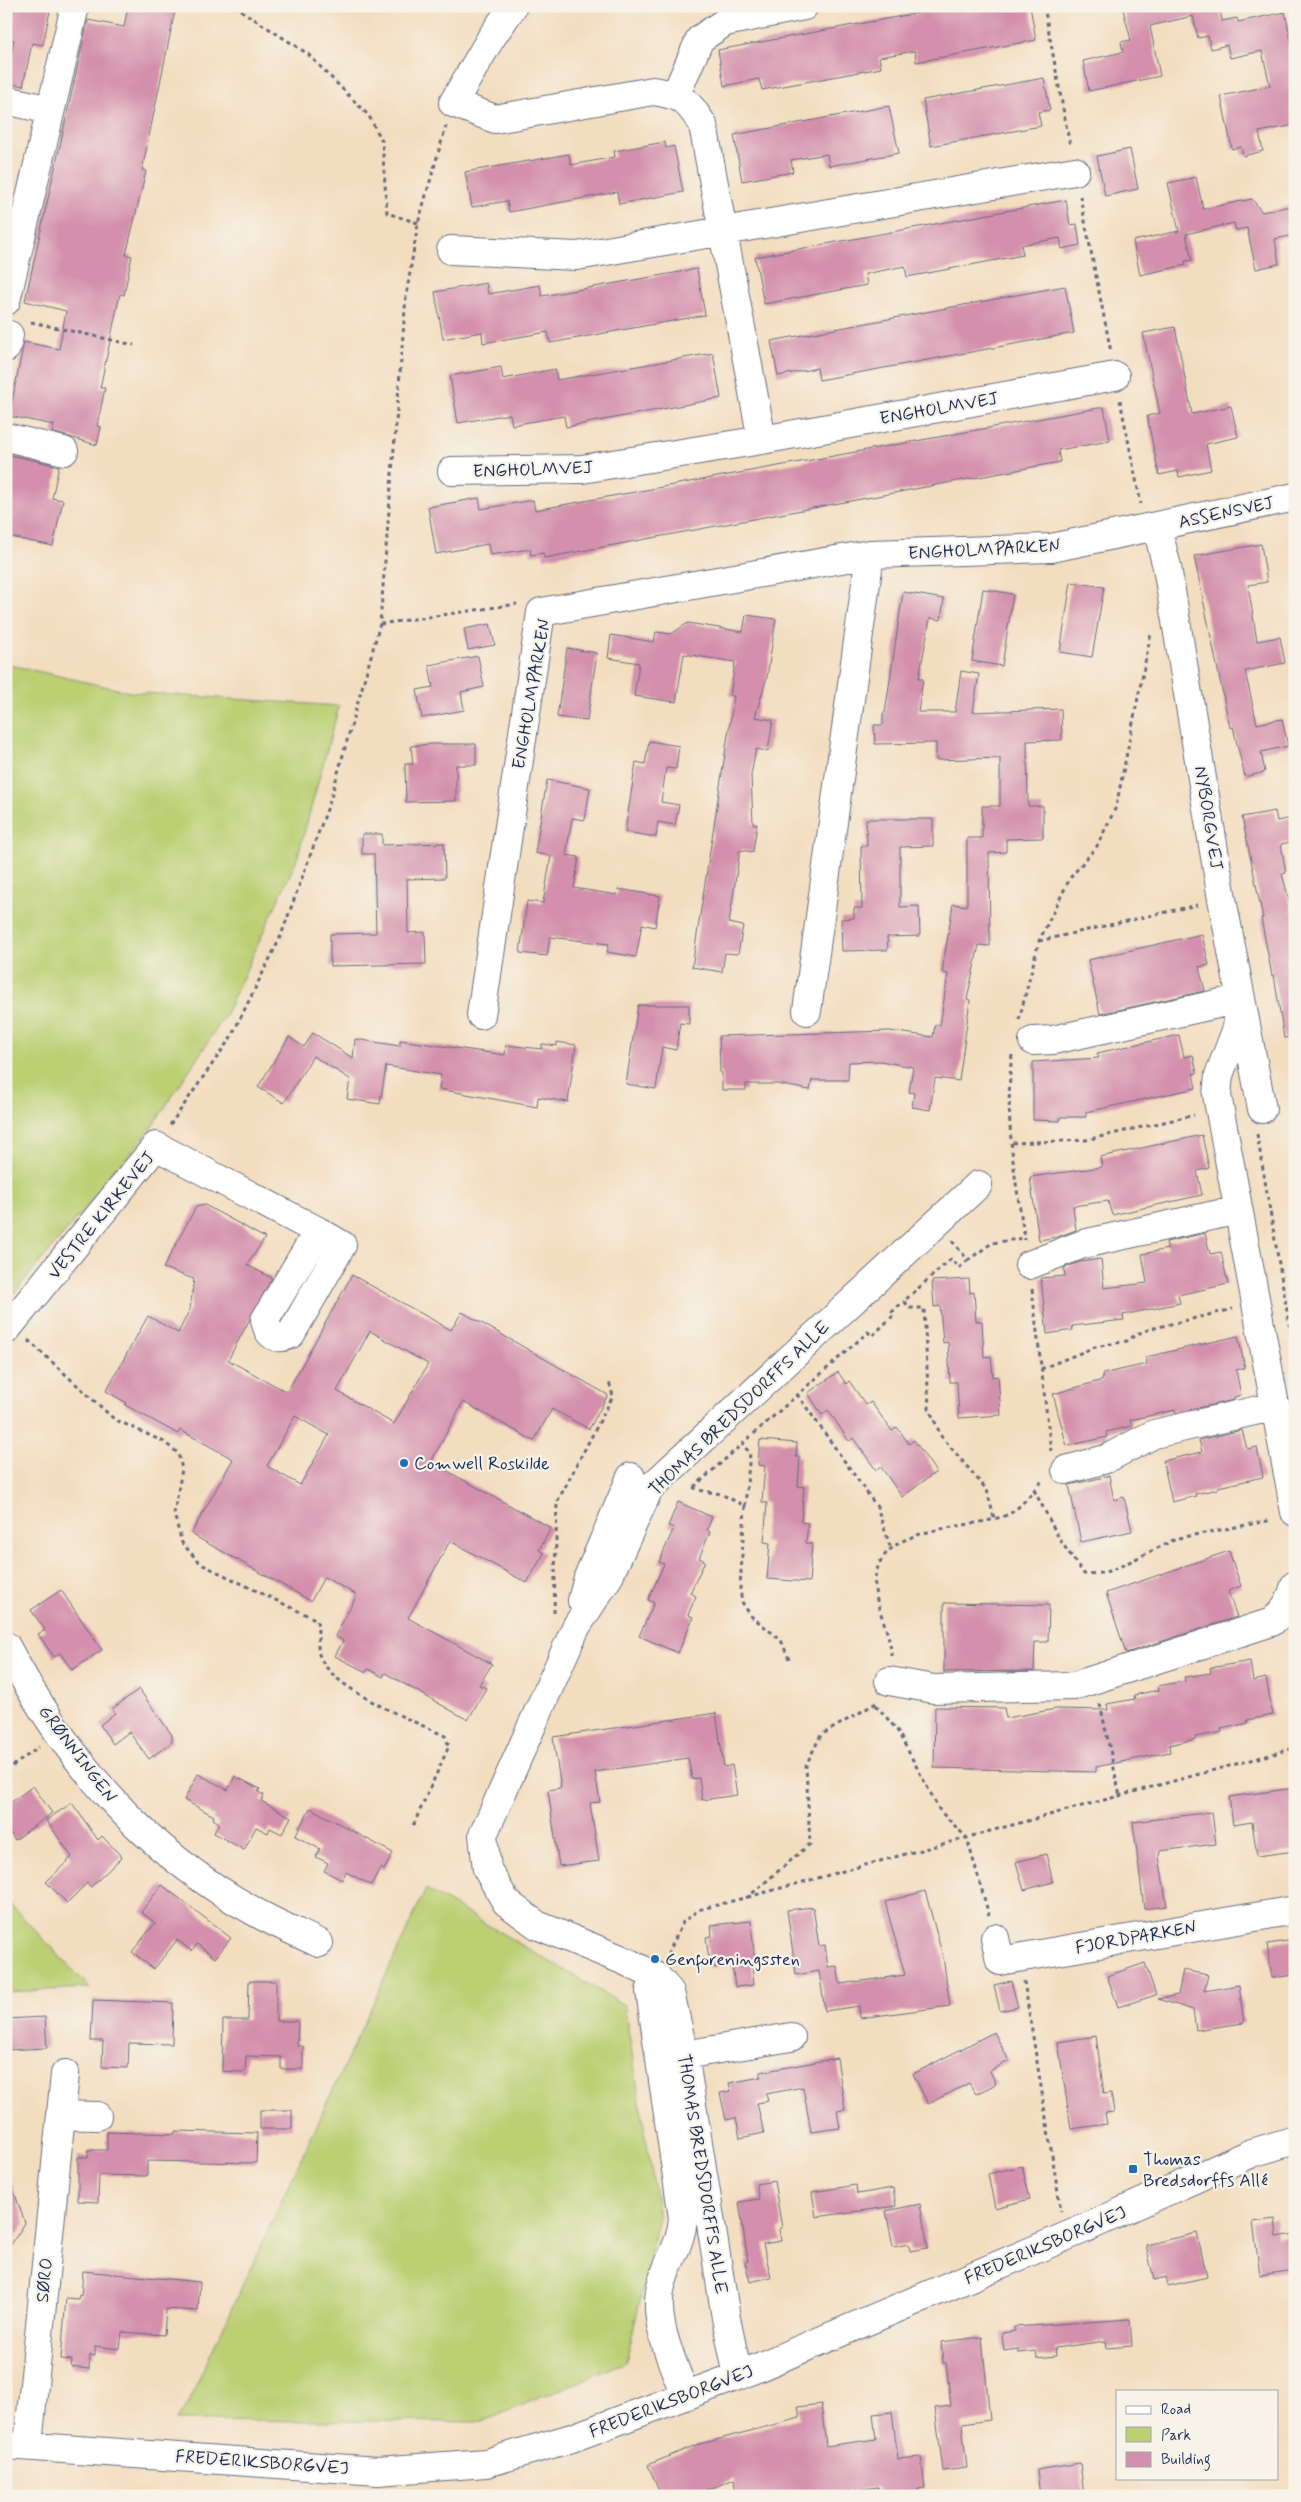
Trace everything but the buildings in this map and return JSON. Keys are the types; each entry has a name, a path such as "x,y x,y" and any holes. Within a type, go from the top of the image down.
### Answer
{"street":[{"path":"6,301 75,6"},
{"path":"513,6 491,38 453,102 495,119 652,91 676,94 688,103 703,125 762,440"},
{"path":"676,94 700,39 725,22 804,6"},
{"path":"6,100 50,110"},
{"path":"451,250 577,256 1075,171"},
{"name":"ENGHOLMVEJ","path":"452,472 582,469 762,440 1115,376"},
{"path":"6,436 64,451"},
{"name":"ASSENSVEJ","path":"1157,527 1295,497"},
{"name":"ENGHOLMPARKEN","path":"481,1015 541,612 870,554 1051,548 1157,527"},
{"name":"NYBORGVEJ","path":"1157,527 1167,567 1222,899 1262,1109"},
{"path":"806,1012 870,554"},
{"path":"1021,1037 1053,1040 1240,998 1237,1028 1219,1075 1217,1095 1276,1406 1285,1516"},
{"name":"VESTRE KIRKEVEJ","path":"9,1327 156,1146 318,1231"},
{"name":"THOMAS BREDSDORFFS ALLE","path":"738,2376 693,2198 672,2057 674,2004 670,1992 657,1978 625,1961 537,1926 506,1902 487,1869 483,1835 565,1621 608,1578 649,1489 978,1185"},
{"path":"1029,1265 1083,1244 1238,1210"},
{"path":"1054,1468 1106,1459 1154,1434 1276,1406"},
{"path":"565,1621 588,1577 631,1477"},
{"path":"889,1681 934,1689 1074,1686 1272,1622 1282,1612 1291,1598 1295,1585"},
{"name":"GRØNNINGEN","path":"6,1646 57,1734 99,1787 160,1846 200,1878 257,1914 319,1942"},
{"name":"FJORDPARKEN","path":"995,1938 1000,1961 1295,1910"},
{"path":"672,2057 791,2037"},
{"name":"SØRO","path":"17,2445 65,2074"},
{"path":"60,2115 97,2116"},
{"name":"FREDERIKSBORGVEJ","path":"17,2445 378,2470 486,2463 572,2438 738,2376 1065,2237 1252,2153 1295,2140"},
{"name":"THOMAS BREDSDORFFS ALLE","path":"685,2396 664,2338 659,2315 660,2291 682,2235 693,2198"}],"path":[{"path":"234,6 308,54 369,116 382,141 387,212 418,223"},
{"path":"1044,6 1143,515 1157,527"},
{"path":"156,1146 230,1037 280,938 330,801 380,624 406,297 418,223 453,102"},
{"path":"14,335 134,345"},
{"path":"380,624 521,604 541,612"},
{"path":"748,1897 810,1844 806,1765 821,1735 876,1705 889,1681 891,1651 875,1580 879,1564 891,1548 917,1534 969,1525 1010,1513 1054,1468 1008,1106 1039,941 1070,878 1097,846 1116,807 1153,625"},
{"path":"1039,941 1222,899"},
{"path":"1012,1143 1086,1140 1219,1109"},
{"path":"1262,1109 1253,1113 1295,1358"},
{"path":"937,1224 968,1260"},
{"path":"694,1487 868,1332 872,1336 894,1315 892,1312 951,1259 959,1268 992,1243 1025,1238"},
{"path":"904,1301 910,1308 924,1308 929,1408 934,1424 958,1458 987,1490 994,1518"},
{"path":"1041,1369 1095,1347 1127,1341 1137,1334 1150,1329 1256,1304"},
{"path":"9,1327 114,1419 164,1442 178,1453 182,1469 174,1514 182,1544 201,1564 316,1620 320,1634 319,1654 332,1672 363,1699 445,1736 449,1746 412,1828"},
{"path":"1290,1328 1295,1327"},
{"path":"778,1370 798,1394 877,1507 891,1548"},
{"path":"565,1621 557,1502 613,1396 609,1382"},
{"path":"722,1422 750,1453 740,1589 742,1602 751,1616 781,1640 789,1659"},
{"path":"674,1466 698,1490 721,1494 745,1506"},
{"path":"1034,1489 1060,1540 1084,1574 1102,1573 1119,1567 1178,1538 1285,1516"},
{"path":"1095,1680 1120,1796"},
{"path":"876,1705 896,1730 940,1811 967,1838 995,1938"},
{"path":"6,1771 57,1734"},
{"path":"657,1978 683,1922 698,1910 1295,1748"},
{"path":"1020,1957 1065,2237"}],"green space":[{"path":"6,664 130,692 339,706 297,859 225,1016 150,1130 6,1303"},
{"path":"426,1889 624,2005 659,2216 626,2362 482,2422 176,2420 185,2409"},
{"path":"6,1900 90,1988 6,1992"}],"place":[{"name":"Comwell Roskilde","path":"404,1463"},
{"name":"Genforeningssten","path":"655,1959"},
{"name":"Thomas Bredsdorffs Allé","path":"1133,2169"}]}
